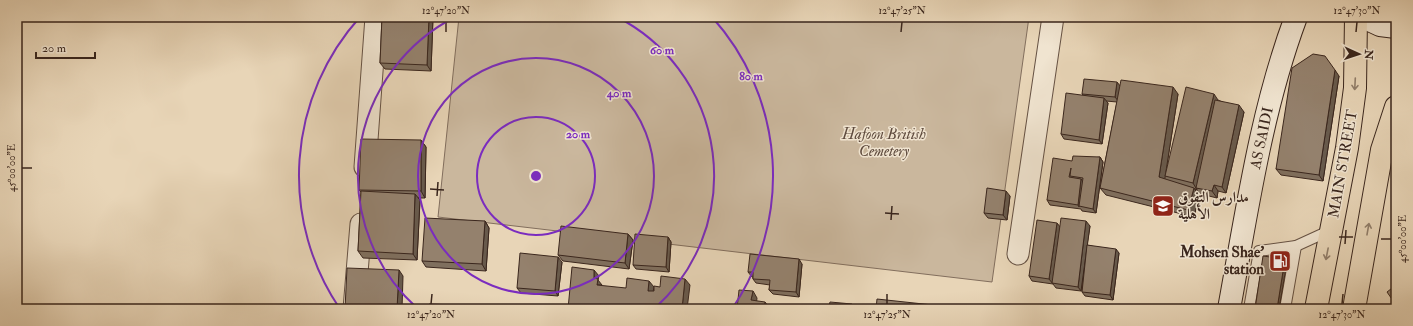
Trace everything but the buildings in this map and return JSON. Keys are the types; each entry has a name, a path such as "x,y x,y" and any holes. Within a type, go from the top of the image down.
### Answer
{"main road":[{"name":"MAIN STREET","path":"1316,309 1347,148 1355,88 1356,17"},
{"path":"1354,309 1382,150 1396,107"}],"street":[{"path":"364,183 376,17"},
{"path":"1018,254 1054,17"},
{"name":"AS SAIDI","path":"1228,309 1266,114 1296,17"},
{"path":"1363,17 1380,25 1396,27"},
{"path":"354,309 362,206"}],"lane":[{"path":"1250,309 1259,251 1296,246 1331,230"},
{"path":"1285,309 1296,246"}],"green space":[{"name":"Hafoon British Cemetery","path":"459,17 1029,17 992,282 438,217"}],"place":[{"name":"مدارس التفوق الأهلية","path":"1163,206"},
{"name":"Mohsen Shae' station","path":"1280,261"}]}
